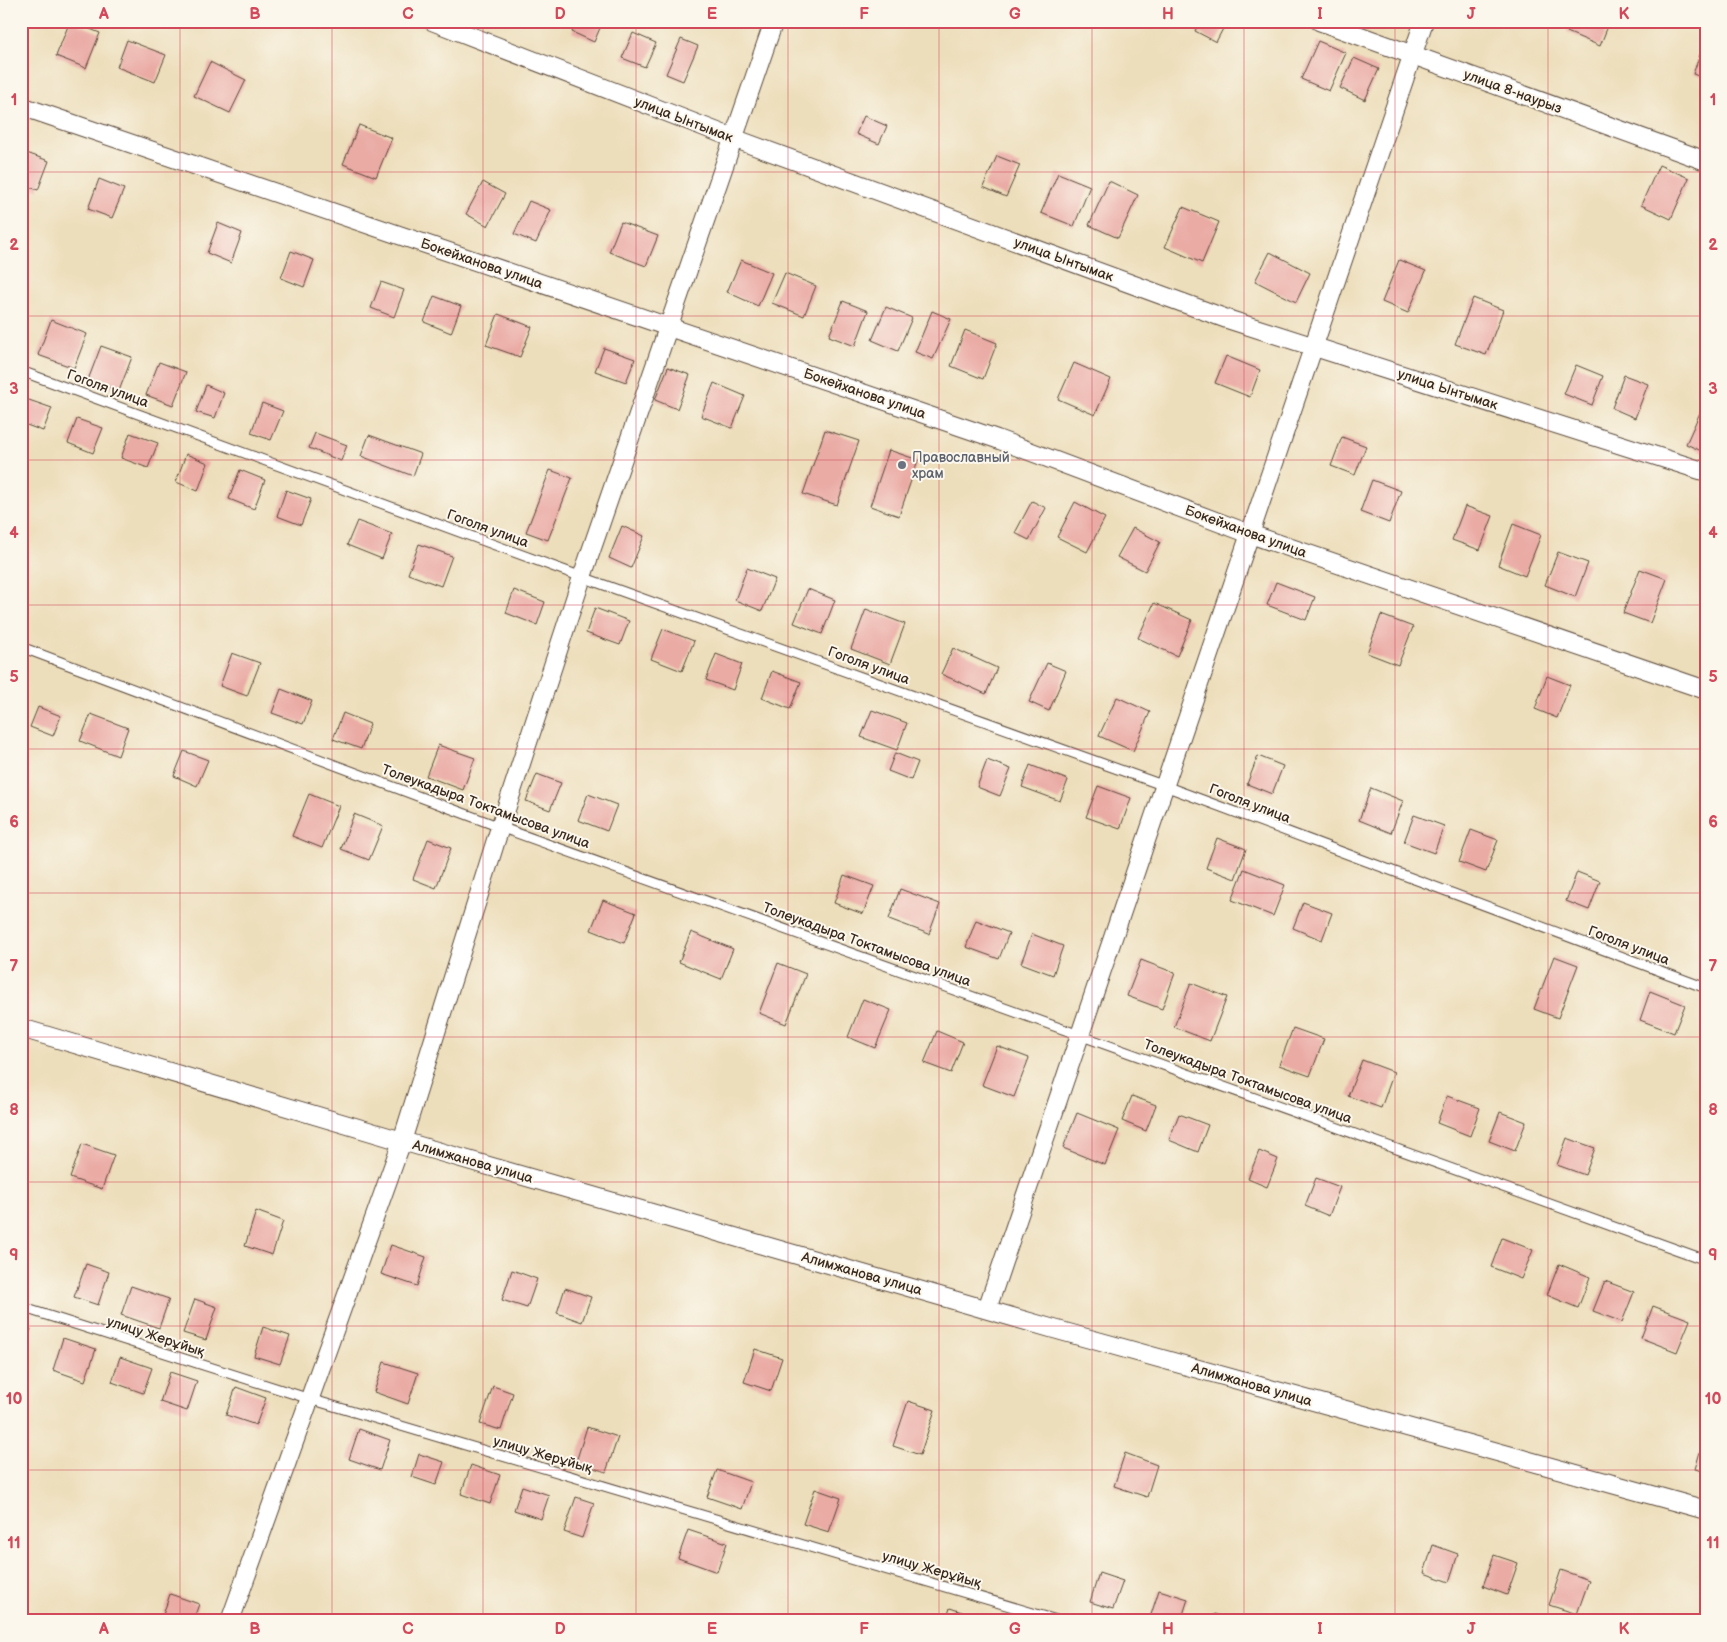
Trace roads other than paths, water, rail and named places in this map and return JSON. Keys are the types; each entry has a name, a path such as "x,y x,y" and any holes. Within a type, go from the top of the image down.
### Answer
{"street":[{"name":"улица Ынтымак","path":"432,21 733,138 1227,319 1706,472"},
{"path":"230,1621 402,1141 500,827 582,577 774,21"},
{"name":"улица 8-наурыз","path":"1319,21 1706,161"},
{"path":"987,1309 1424,21"},
{"name":"Бокейханова улица","path":"21,106 997,439 1250,534 1706,690"},
{"name":"Алимжанова улица","path":"21,1028 402,1141 987,1309 1706,1510"}],"lane":[{"name":"Гоголя улица","path":"21,371 582,577 1165,786 1706,988"},
{"name":"Толеукадыра Токтамысова улица","path":"21,647 500,827 1706,1260"},
{"name":"улицу Жерұйық","path":"21,1307 310,1399 1060,1621"}],"place":[{"name":"Православный храм","path":"902,465"}]}
